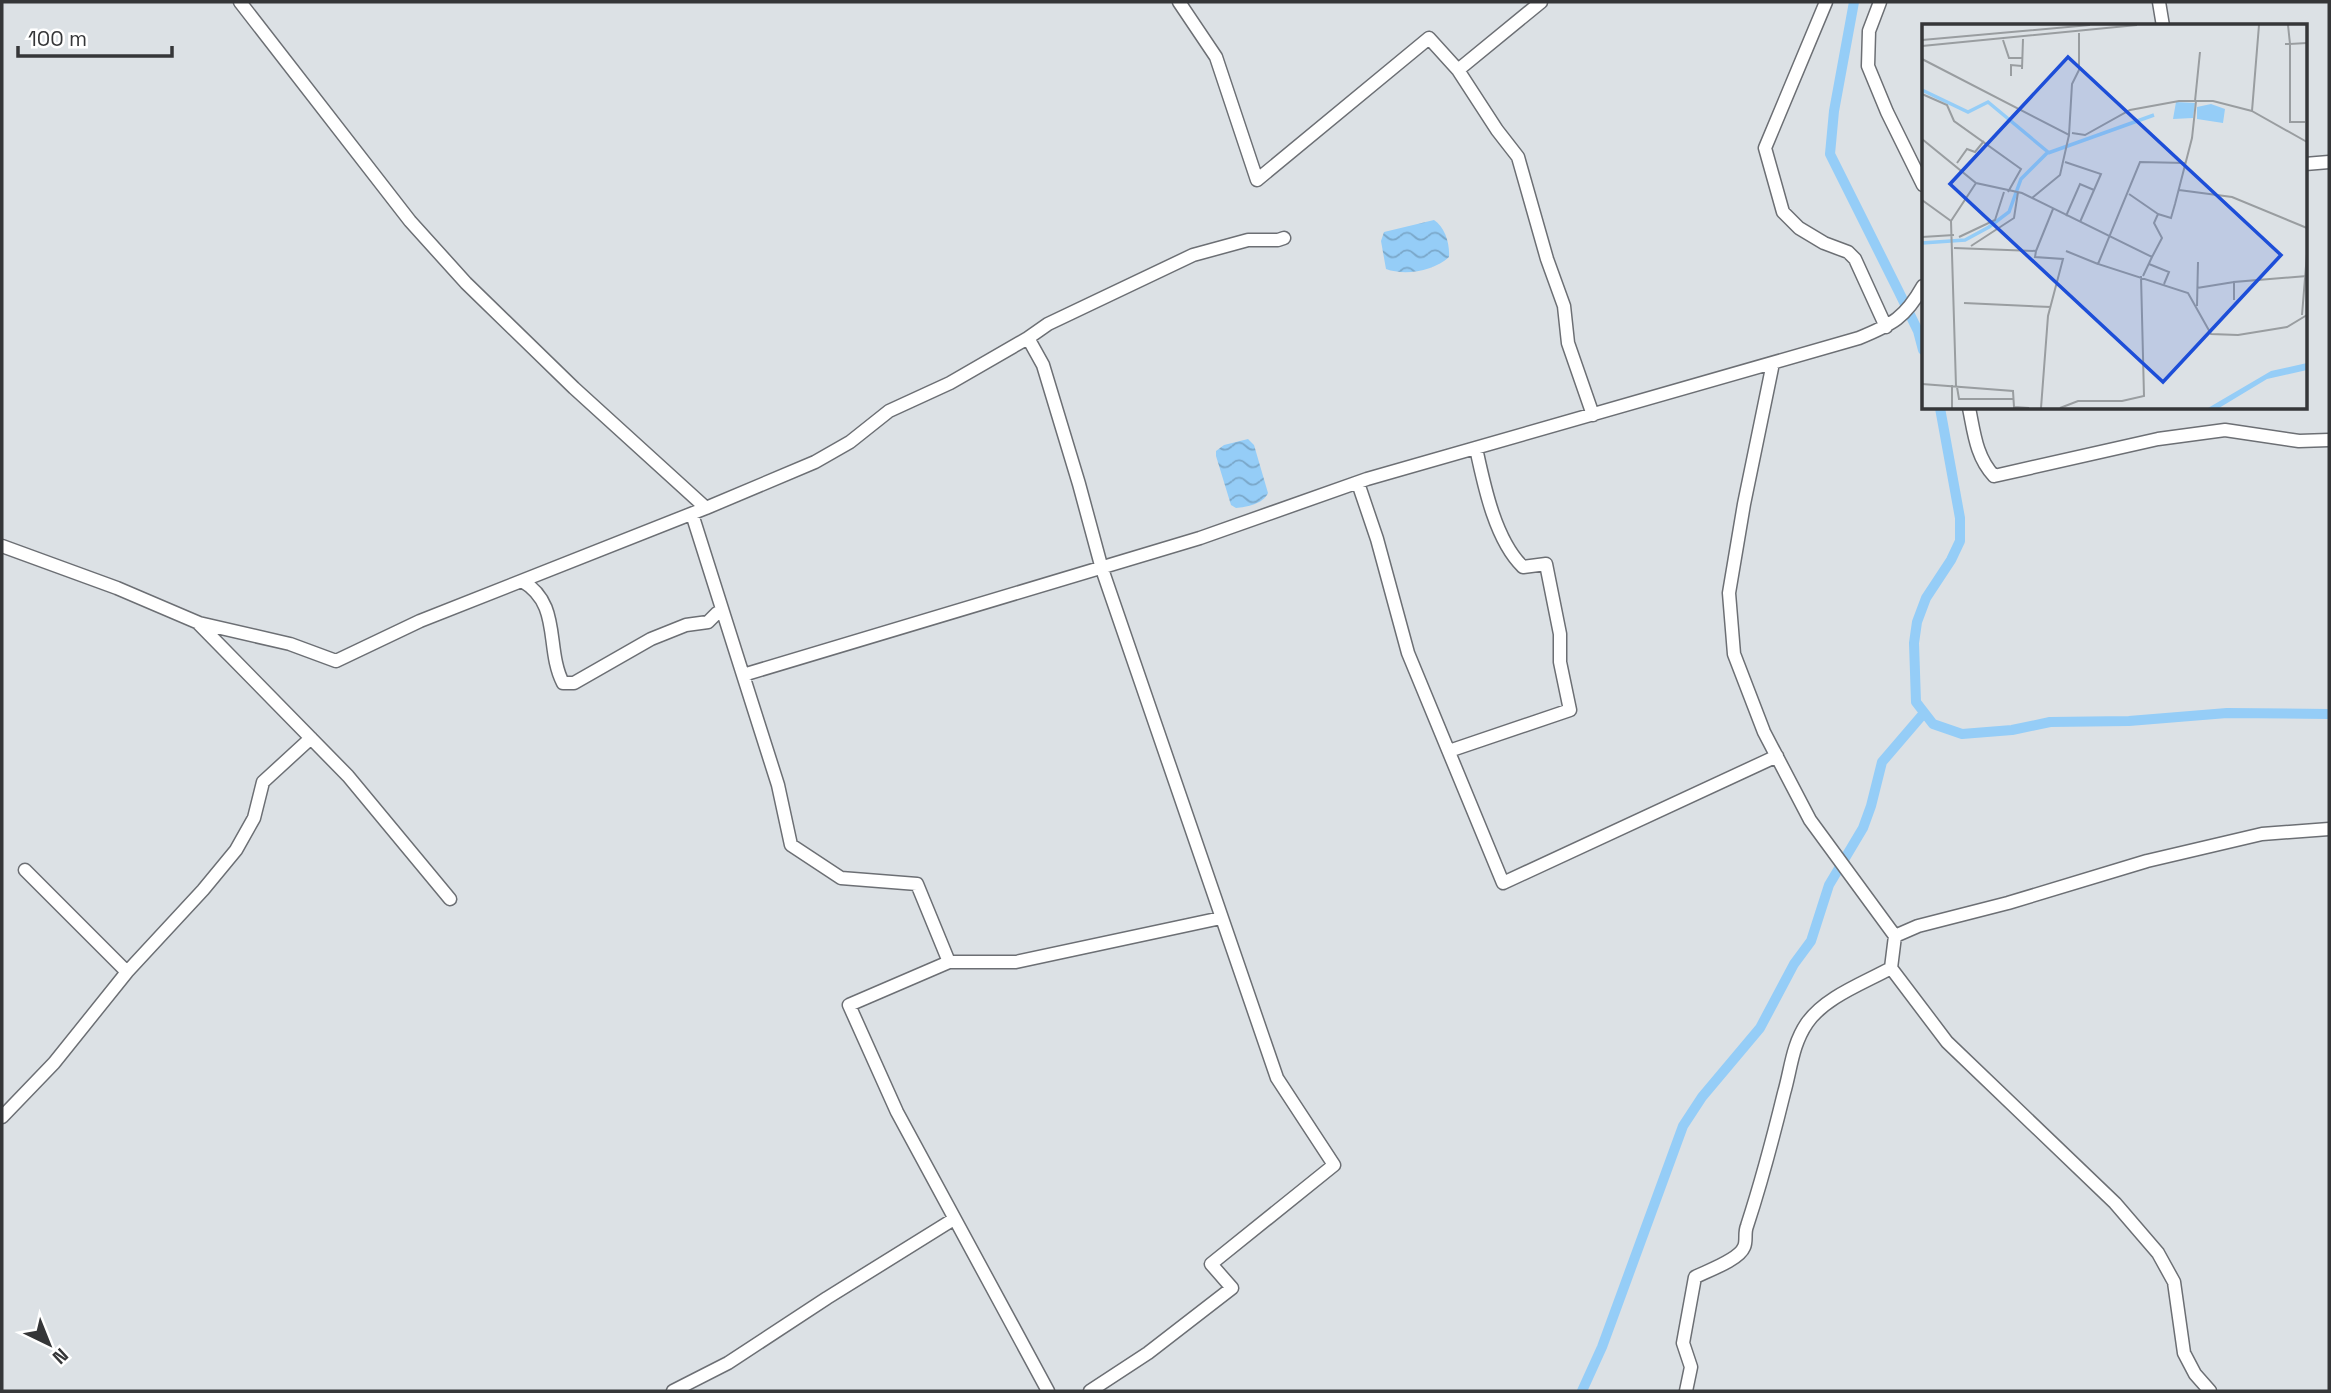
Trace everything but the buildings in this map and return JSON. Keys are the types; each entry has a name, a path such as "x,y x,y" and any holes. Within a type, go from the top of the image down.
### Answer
{"street":[{"path":"240,2 410,221 466,283 574,388 706,508"},
{"path":"1179,2 1216,57 1257,180 1429,38 1458,70 1518,157 1547,259 1564,306 1568,343 1593,415"},
{"path":"1458,70 1541,2"},
{"path":"1826,2 1765,148 1783,212 1799,228 1824,243 1848,252 1855,259 1886,327"},
{"path":"1881,2 1868,31 1868,66 1922,183"},
{"path":"2159,2 2163,24"},
{"path":"2306,164 2329,162"},
{"path":"2,546 117,588 199,623 290,644 335,661 420,621 692,514 815,462 850,442 889,411 950,383 1048,324 1193,256 1248,240 1284,238"},
{"path":"743,675 1102,569 1358,483 1859,338 1886,327 1899,317 1913,304 1922,288"},
{"path":"1028,338 1043,365 1102,569 1277,1078 1334,1165 1211,1264 1232,1288 1148,1353 1090,1391"},
{"path":"1773,363 1729,593 1734,654 1764,732 1810,820 1895,936 1891,968 1947,1042 2115,1203 2158,1253 2174,1282 2184,1353 2195,1374 2210,1391"},
{"path":"1969,410 1983,465 1994,476 2158,439 2225,430 2299,441 2329,440"},
{"path":"1449,751 1570,710 1560,663 1560,634 1546,564 1523,567 1505,542 1484,487 1476,448"},
{"path":"1358,483 1377,539 1408,653 1503,883 1777,756"},
{"path":"692,514 778,785 791,845 841,878 917,884 949,962"},
{"path":"522,581 533,587 547,609 558,673 563,683 574,683 651,639 686,625 708,622 717,613 724,615"},
{"path":"199,623 348,776 450,899"},
{"path":"2,1116 54,1063 127,972 236,850 254,818 263,782 311,737"},
{"path":"1895,936 1919,926 2008,903 2147,861 2262,834 2329,829"},
{"path":"25,870 127,972"},
{"path":"1048,1391 897,1112 849,1005 949,962 1016,962 1221,918"},
{"path":"1686,1391 1691,1367 1683,1343 1695,1277 1736,1257 1744,1247 1745,1230 1756,1201 1794,1048 1808,1022 1828,1003 1891,968"},
{"path":"673,1391 728,1363 954,1219"}],"water":[{"path":"1434,220 1446,236 1449,257 1436,266 1419,271 1386,269 1381,241 1384,232"},
{"path":"1248,439 1254,445 1268,493 1259,502 1236,508 1231,505 1216,451 1224,445"}],"waterway":[{"path":"1854,2 1834,111 1830,154 1918,331 1922,346"},
{"path":"1940,410 1960,518 1960,541 1926,598 1917,622 1914,643 1916,702 1933,724 1962,734 2012,730 2050,722 2129,721 2227,713 2329,714"},
{"path":"1582,1391 1602,1347 1683,1126 1702,1097 1760,1028 1794,964 1811,941 1829,885 1863,828 1882,762 1924,713"}]}
